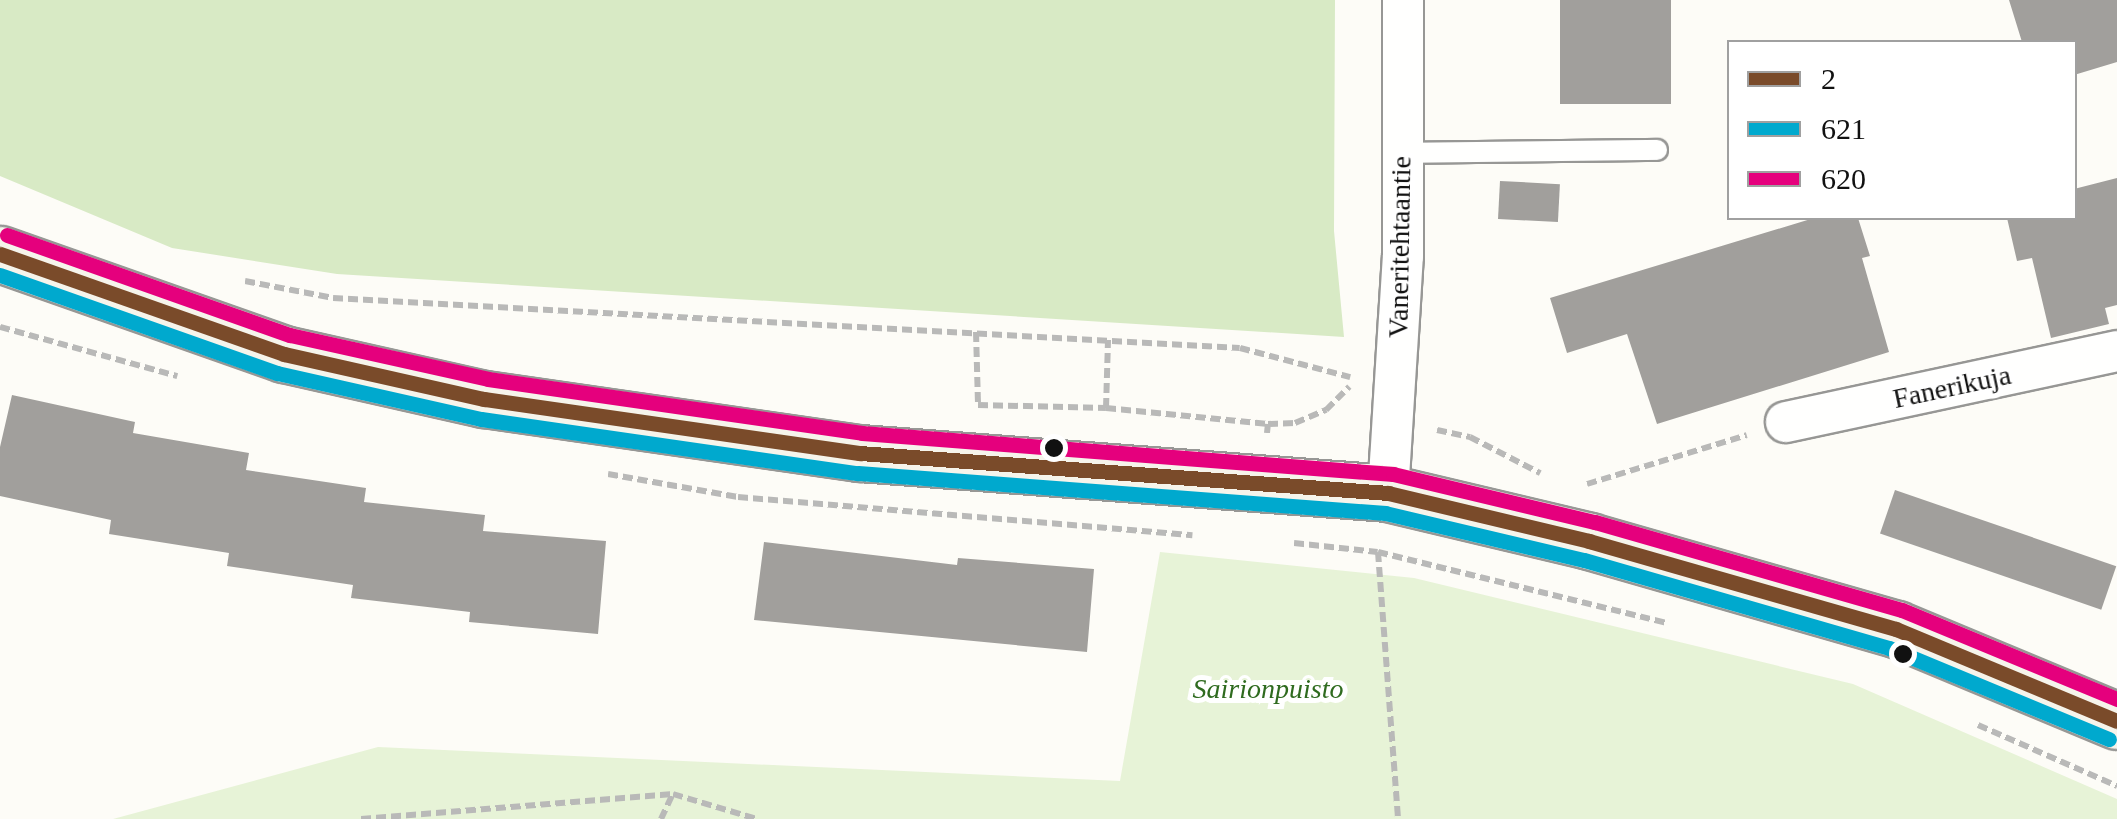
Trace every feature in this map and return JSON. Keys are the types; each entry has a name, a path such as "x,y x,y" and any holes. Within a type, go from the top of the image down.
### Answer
{"main road":[{"path":"0,254 284,354 484,399 860,454 1388,493 1589,541 1896,629 2117,721"}],"street":[{"name":"Vaneritehtaantie","path":"1388,493 1396,412 1402,0"},
{"name":"Fanerikuja","path":"1786,422 2117,351"}],"lane":[{"path":"1402,153 1657,150"}],"path":[{"path":"228,277 333,298 1240,348 1356,379 1396,412 1435,430 1470,436 1553,480"},
{"path":"0,327 181,377"},
{"path":"976,332 978,405 1106,408 1268,424"},
{"path":"1106,408 1108,340"},
{"path":"1568,488 1629,475 1786,422"},
{"path":"602,473 738,497 1205,536"},
{"path":"1281,541 1378,552 1679,626"},
{"path":"1378,552 1398,819"},
{"path":"1960,716 2117,786"},
{"path":"361,819 673,794 757,819"},
{"path":"662,819 673,794"}],"green space":[{"path":"0,0 1335,0 1334,231 1344,337 337,274 172,248 0,176"},
{"name":"Sairionpuisto","path":"1160,552 1414,578 1853,684 2117,799 2117,819 113,819 378,747 1120,781"}],"building":[{"path":"1560,0 1671,0 1671,104 1560,104"},
{"path":"2009,0 2117,0 2117,62 2077,74 2077,40 2021,40"},
{"path":"2117,178 2117,305 2105,308 2109,324 2051,338 2032,258 2017,261 2007,220 2077,220 2077,188"},
{"path":"1500,181 1560,184 1558,222 1498,219"},
{"path":"1807,220 1859,220 1870,256 1862,258 1889,352 1657,424 1627,334 1567,353 1550,298"},
{"path":"12,395 135,422 133,433 249,453 246,470 366,488 364,502 485,515 483,531 606,541 598,634 469,622 470,612 351,598 353,585 227,566 229,553 109,534 111,520 0,496 0,447"},
{"path":"1895,490 2116,566 2101,610 1880,533"},
{"path":"764,542 957,565 958,558 1094,569 1087,652 754,620"}],"transit line":[{"name":"620","path":"7,235 290,335 488,379 862,433 1393,474 1595,522 1902,610 2117,699"},
{"name":"2","path":"0,254 284,354 484,399 860,453 1388,493 1589,541 1896,629 2117,721"},
{"name":"621","path":"0,275 277,373 481,419 858,473 1385,513 1584,560 1889,648 2109,739"}]}
